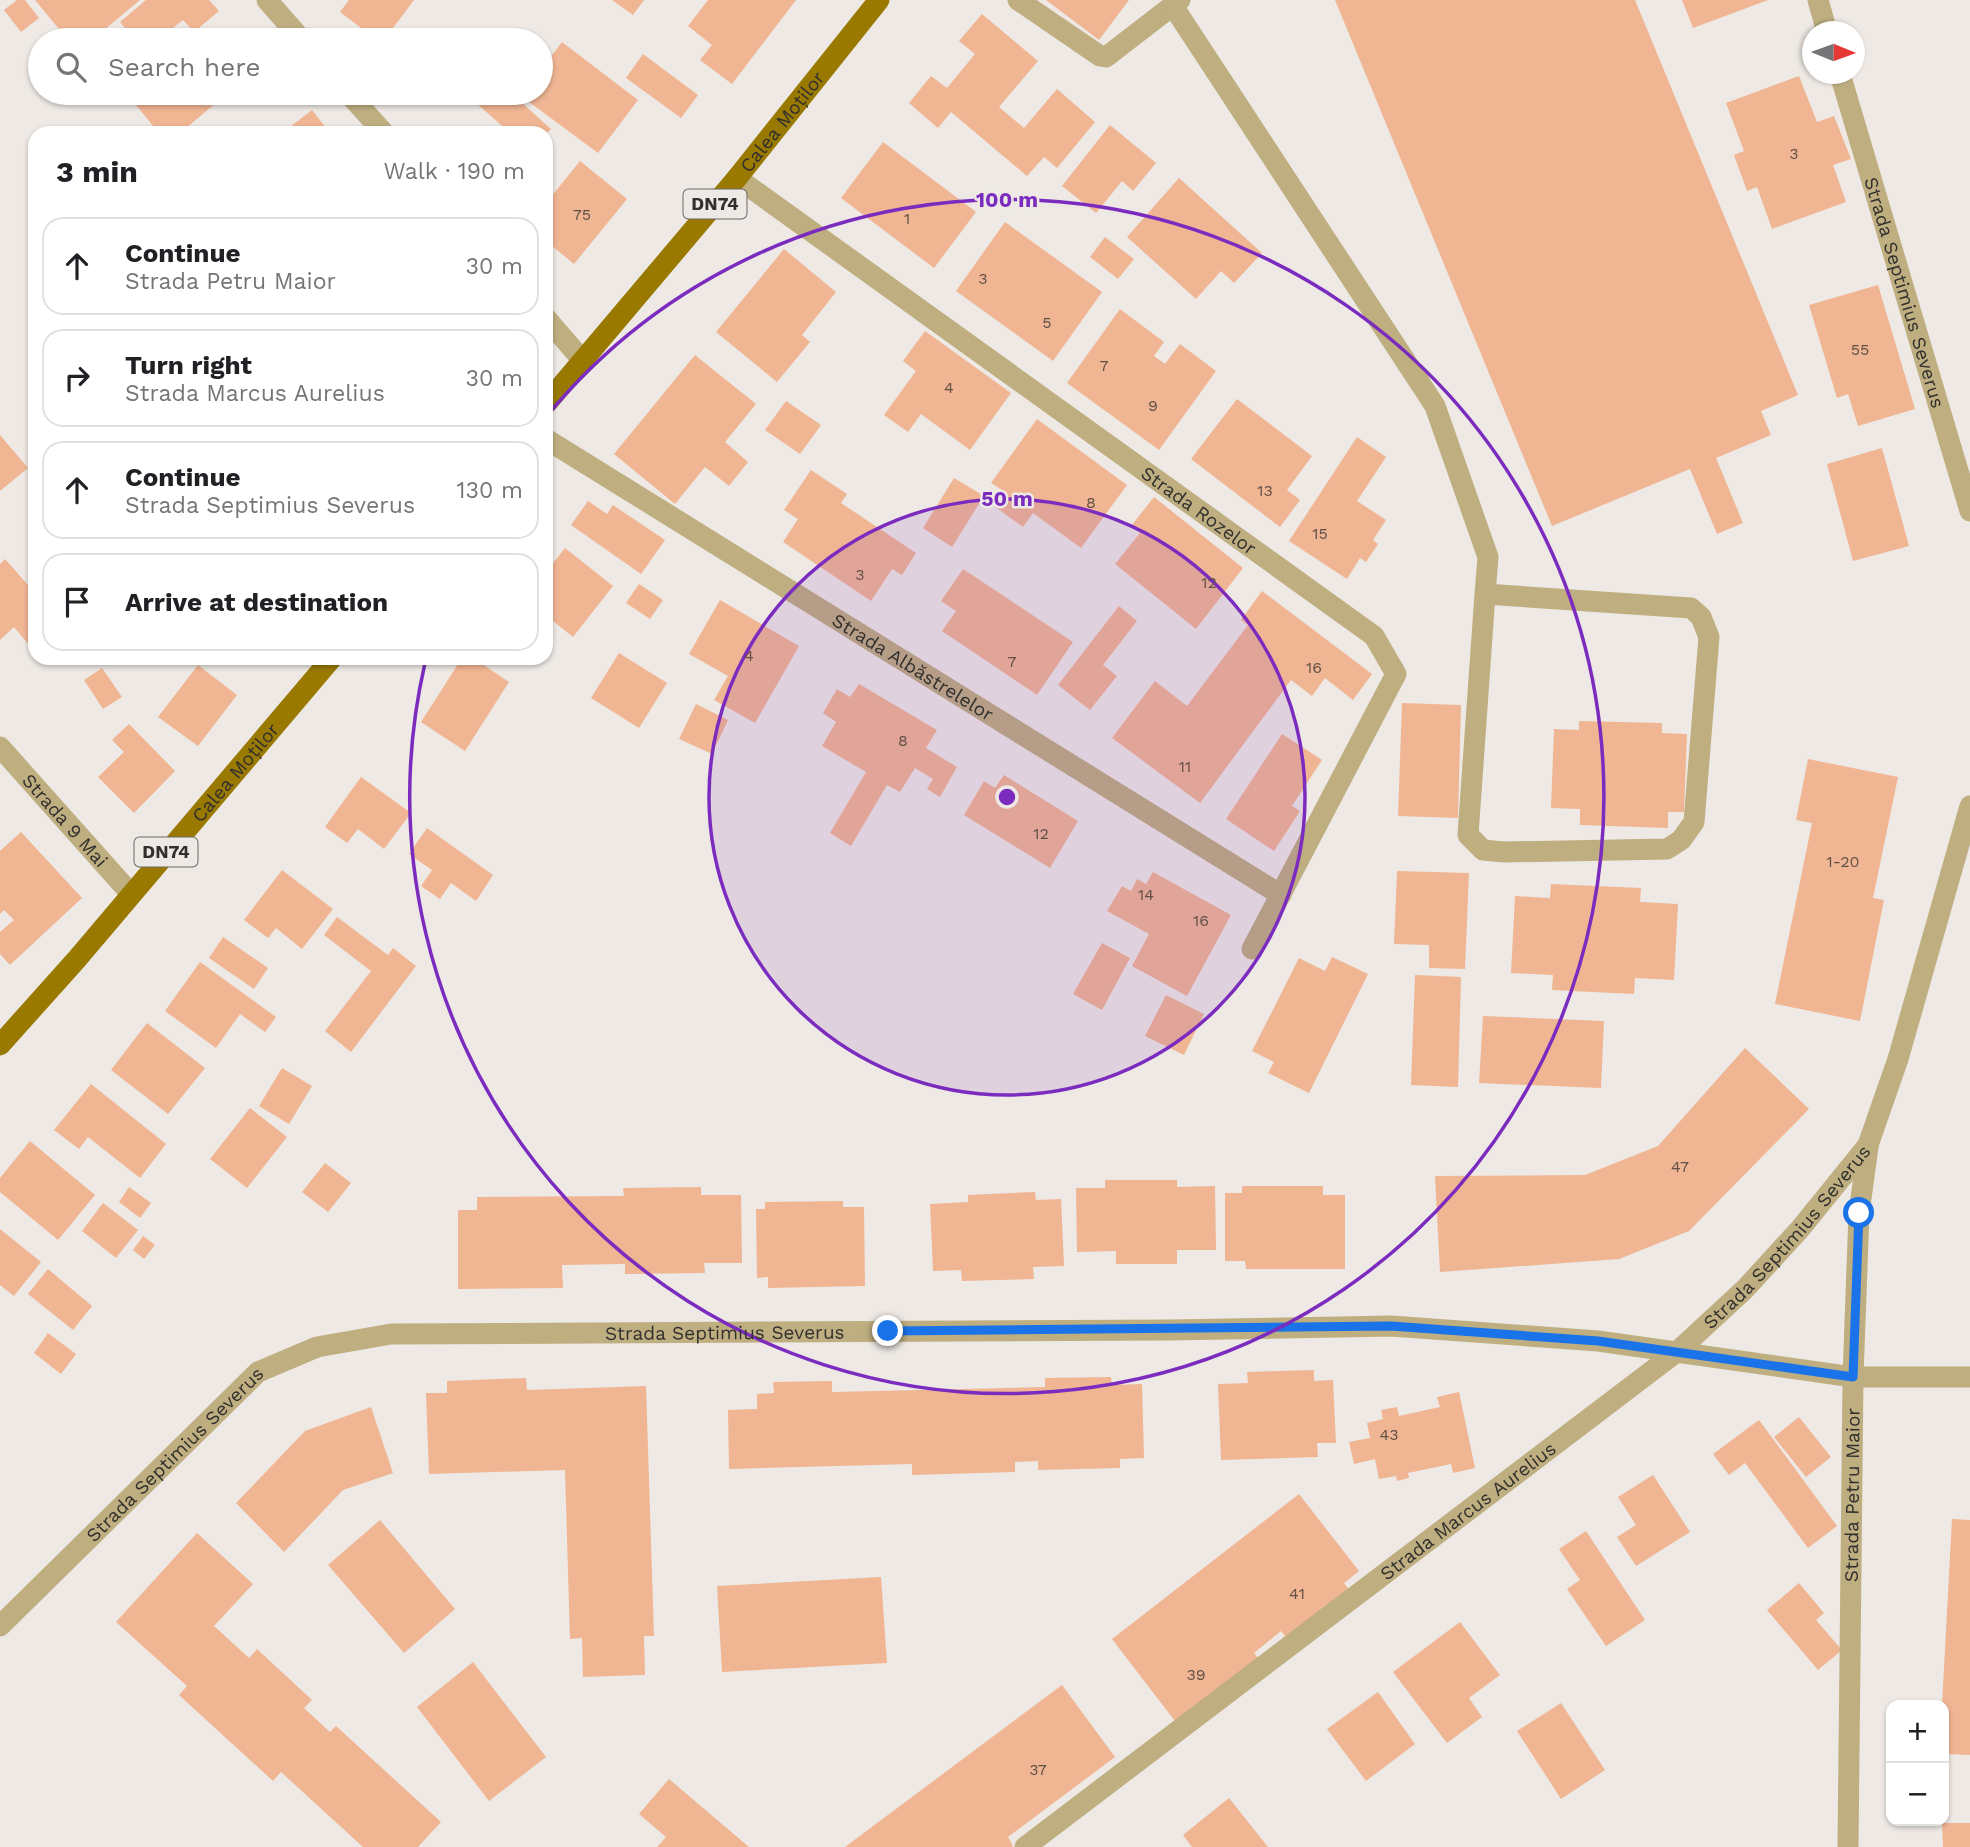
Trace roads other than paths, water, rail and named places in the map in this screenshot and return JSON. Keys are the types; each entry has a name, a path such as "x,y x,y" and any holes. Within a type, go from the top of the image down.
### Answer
{"main road":[{"name":"Calea Moților","path":"553,396 737,177 879,0"},
{"name":"Calea Moților","path":"0,1045 68,970 326,665"}],"street":[{"path":"267,0 292,28"},
{"path":"1018,0 1100,56 1106,57 1177,3 1435,406 1488,557 1485,594 1468,835 1483,850 1504,852 1667,849 1681,840 1694,822 1709,636 1701,617 1691,608 1485,594"},
{"path":"1818,0 1824,21"},
{"name":"Strada Septimius Severus","path":"1843,84 1970,511"},
{"path":"359,105 378,126"},
{"name":"Strada Rozelor","path":"737,177 1374,636 1396,674 1252,949"},
{"path":"553,326 583,360"},
{"name":"Strada Albăstrelelor","path":"553,443 1281,895"},
{"name":"Strada 9 Mai","path":"0,747 131,894"},
{"name":"Strada Septimius Severus","path":"0,1626 258,1372 317,1347 391,1334 1168,1330 1391,1326 1598,1341 1678,1351 1745,1289 1800,1229 1868,1144 1898,1059 1970,806"},
{"name":"Strada Petru Maior","path":"1848,1847 1853,1377 1859,1213 1868,1144"},
{"path":"1678,1351 1853,1377 1970,1377"},
{"name":"Strada Marcus Aurelius","path":"1025,1847 1678,1351"}]}
